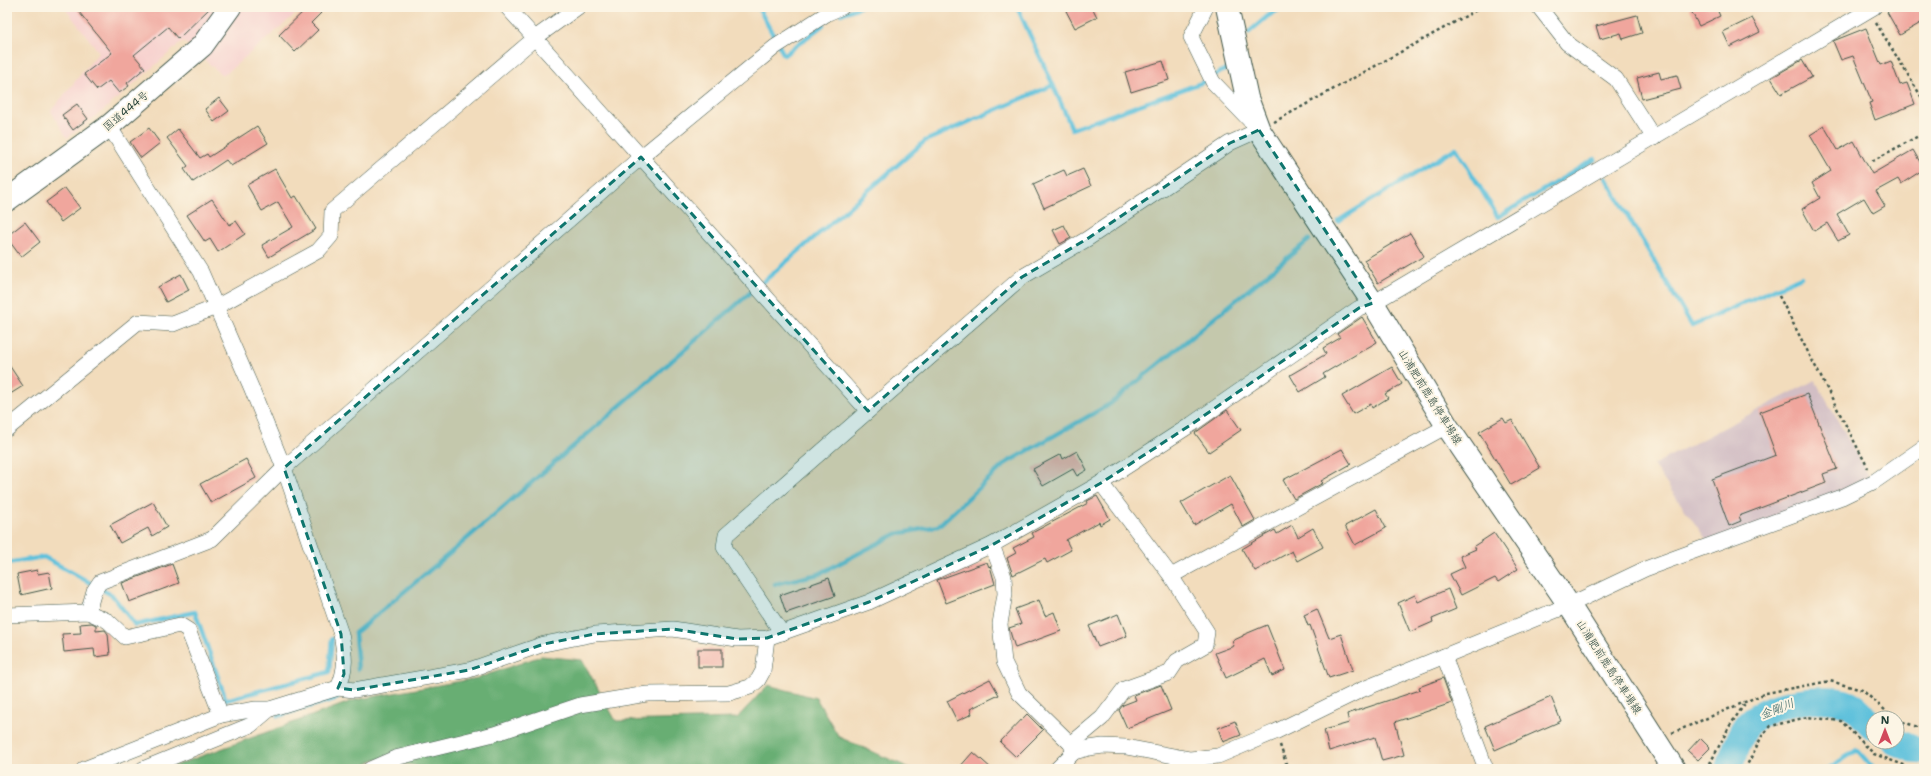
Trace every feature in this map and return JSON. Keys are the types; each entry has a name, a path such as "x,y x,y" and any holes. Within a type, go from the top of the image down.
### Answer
{"main road":[{"name":"国道444号","path":"7,200 109,126 202,46 230,7"},
{"name":"山浦肥前鹿島停車場線","path":"1227,7 1247,98 1259,130 1373,303 1447,426 1569,605 1674,769"}],"street":[{"path":"507,7 868,411"},
{"path":"7,429 138,322 173,324 216,307 318,251 331,236 332,211 535,38 578,7"},
{"path":"88,612 97,586 212,539 284,468 641,157 779,44 828,13 842,7"},
{"path":"782,632 724,547 726,535 1022,277 1087,239 1230,143 1259,130 1210,78 1191,37 1206,7"},
{"path":"1539,7 1567,43 1616,79 1654,138"},
{"path":"84,769 221,714 256,709 270,709 338,688 354,690 469,670 544,644 595,634 673,630 737,639 767,638 869,602 992,545 1101,483 1192,424 1359,308 1373,303 1871,9"},
{"path":"109,126 201,272 284,468 341,634 345,656 344,674 338,688"},
{"path":"1170,576 1447,426"},
{"path":"992,545 1004,577 1005,594 1000,624 1004,662 1019,693 1072,748 1103,746 1126,747 1190,764 1218,756 1275,732 1361,690 1569,605 1645,569 1842,497 1875,481 1924,447"},
{"path":"1057,769 1072,748 1102,718 1124,689 1169,673 1177,662 1205,645 1207,632 1170,576 1101,483"},
{"path":"7,615 88,612 108,621 125,637 180,625 188,630 221,714"},
{"path":"370,769 395,758 494,734 580,705 647,694 730,693 750,687 758,680 763,671 767,638"},
{"path":"1444,656 1486,769"},
{"path":"143,769 251,725 270,709"}],"path":[{"path":"1259,130 1482,7"},
{"path":"1871,9 1924,101"},
{"path":"1872,161 1924,134"},
{"path":"1779,296 1875,481"},
{"path":"1655,740 1766,693 1830,681 1862,690 1885,710"},
{"path":"1707,769 1729,727 1746,701"},
{"path":"1745,769 1762,736 1771,726 1807,717 1841,721 1874,754 1909,767 1924,767"},
{"path":"1905,723 1924,729"},
{"path":"1275,732 1288,769"}],"highlighted area":[{"path":"1259,130 1373,303 1359,308 1192,424 1101,483 992,545 869,602 767,638 737,639 673,629 595,634 544,644 469,670 354,690 338,688 344,674 341,634 284,468 641,157 868,411 1022,277 1087,239 1230,143"}],"shaded area":[{"path":"64,7 304,7 223,76 183,41 105,109 67,138 51,111 99,52"},
{"path":"1815,380 1875,487 1713,549 1653,465"}],"green space":[{"path":"541,656 582,660 616,721 737,718 768,685 816,698 839,737 912,769 433,769 375,759 357,769 166,769 355,700 478,678"}],"building":[{"path":"75,7 211,7 178,39 168,27 134,55 145,68 127,83 129,86 119,93 109,81 97,90 84,74 112,53"},
{"path":"308,7 315,7 321,13 311,23 318,30 295,52 279,35"},
{"path":"1064,7 1092,7 1097,17 1075,28"},
{"path":"1689,7 1716,7 1720,16 1699,26"},
{"path":"1896,7 1924,7 1924,21 1900,35 1887,12"},
{"path":"1637,15 1642,33 1623,39 1621,33 1600,39 1596,26"},
{"path":"1752,18 1760,32 1730,47 1723,32"},
{"path":"1866,28 1881,65 1891,61 1900,85 1907,83 1915,104 1875,120 1869,103 1872,102 1853,56 1841,60 1833,41"},
{"path":"1802,60 1812,77 1781,94 1771,78"},
{"path":"1163,61 1169,80 1131,92 1125,72"},
{"path":"1659,72 1661,79 1677,75 1681,89 1642,99 1637,78"},
{"path":"219,98 229,111 214,122 205,109"},
{"path":"77,104 88,119 73,130 62,115"},
{"path":"257,126 268,143 231,166 226,160 193,182 184,169 188,166 167,138 178,129 200,158 207,154 209,157"},
{"path":"1824,126 1838,150 1854,141 1872,174 1913,150 1924,169 1901,184 1898,179 1876,191 1885,206 1873,213 1864,198 1837,214 1849,235 1838,241 1827,223 1814,231 1802,209 1820,198 1812,183 1831,171 1810,135"},
{"path":"149,128 160,143 141,158 130,142"},
{"path":"275,169 292,198 296,196 316,229 269,257 262,245 293,227 278,202 262,211 247,185"},
{"path":"1083,169 1091,186 1044,208 1033,184 1064,170 1067,176"},
{"path":"65,188 80,208 61,222 46,202"},
{"path":"212,199 229,225 236,221 245,234 218,252 210,239 205,242 187,215"},
{"path":"25,222 40,242 21,257 7,236"},
{"path":"1064,225 1071,238 1060,244 1053,230"},
{"path":"1410,233 1424,256 1378,283 1364,260"},
{"path":"181,274 189,290 166,302 158,287"},
{"path":"1362,317 1377,342 1323,374 1325,377 1300,392 1290,375 1326,354 1323,348 1340,338 1337,334"},
{"path":"7,362 23,386 7,396"},
{"path":"1392,367 1402,384 1385,394 1388,398 1372,408 1371,404 1353,414 1342,396"},
{"path":"1807,394 1837,469 1823,474 1826,483 1739,516 1741,521 1729,526 1712,479 1776,455 1760,412"},
{"path":"1227,410 1241,430 1209,452 1195,433"},
{"path":"1503,418 1506,423 1512,420 1540,468 1511,485 1479,432"},
{"path":"1342,449 1351,464 1321,481 1323,483 1294,499 1283,480"},
{"path":"1077,451 1087,470 1077,476 1073,469 1043,486 1033,469 1061,454 1063,459"},
{"path":"246,459 256,478 211,503 200,484"},
{"path":"1230,475 1255,520 1243,527 1231,504 1194,525 1181,503"},
{"path":"1097,496 1110,519 1100,525 1099,522 1066,540 1071,550 1047,563 1045,559 1013,575 1007,558 1016,553 1013,548 1034,537 1032,533 1088,503 1087,501"},
{"path":"153,502 167,527 152,536 148,528 120,543 110,525"},
{"path":"1376,509 1386,528 1355,545 1345,526"},
{"path":"1292,525 1298,537 1313,528 1323,547 1297,561 1292,551 1255,571 1242,549 1275,530 1277,534"},
{"path":"1494,533 1518,569 1498,582 1495,578 1461,595 1450,574 1465,567 1460,556 1476,549 1474,546"},
{"path":"987,562 989,567 990,566 995,584 946,603 937,580"},
{"path":"172,564 179,583 129,602 122,583"},
{"path":"37,570 38,574 49,572 52,588 21,595 17,574"},
{"path":"829,578 835,596 786,613 780,595"},
{"path":"1448,589 1456,609 1432,619 1433,622 1410,632 1398,603 1415,595 1418,602"},
{"path":"1039,600 1045,616 1054,612 1061,631 1015,648 1009,628 1021,624 1015,609"},
{"path":"1317,609 1329,638 1341,634 1353,670 1329,678 1310,625 1308,626 1304,615"},
{"path":"1118,614 1127,636 1098,647 1089,626"},
{"path":"92,623 96,625 96,631 105,630 108,634 110,655 95,657 94,649 64,652 62,634 81,633 80,624"},
{"path":"1267,625 1285,670 1272,676 1265,659 1226,678 1215,653 1234,646 1232,641"},
{"path":"698,649 722,649 722,667 698,667"},
{"path":"1443,678 1452,703 1395,722 1404,755 1382,761 1375,737 1329,751 1324,730 1349,723 1347,714 1420,690 1419,687"},
{"path":"990,679 999,695 970,709 972,714 957,721 947,701"},
{"path":"1161,685 1171,710 1127,728 1119,710 1123,705 1136,700 1134,695"},
{"path":"1551,697 1561,721 1495,750 1485,726"},
{"path":"1027,714 1043,730 1016,757 1000,742"},
{"path":"1235,721 1241,735 1223,742 1218,728"},
{"path":"1700,738 1710,748 1698,760 1688,751"},
{"path":"973,752 992,769 958,769"}],"waterway":[{"path":"758,7 784,55 823,25"},
{"path":"841,14 860,7"},
{"path":"1017,7 1053,85"},
{"path":"1249,32 1268,16 1283,7"},
{"path":"762,283 925,141 1053,85 1072,129 1201,83 1226,69"},
{"path":"1338,221 1456,148 1498,217 1595,159"},
{"path":"1606,178 1692,326 1801,277"},
{"path":"775,584 819,574 896,534 938,526 1006,463 1110,404 1309,240"},
{"path":"358,669 355,633 455,549 751,292"},
{"path":"7,563 44,557 112,595 135,625 195,612 226,700 329,672 332,639"},
{"path":"278,716 338,698"},
{"name":"金剛川","path":"1728,769 1738,742 1746,727 1754,719 1780,706 1813,700 1843,702 1854,707 1865,718"},
{"name":"金剛川","path":"1905,746 1913,749 1924,750"},
{"path":"1828,769 1857,750 1874,769"}]}
